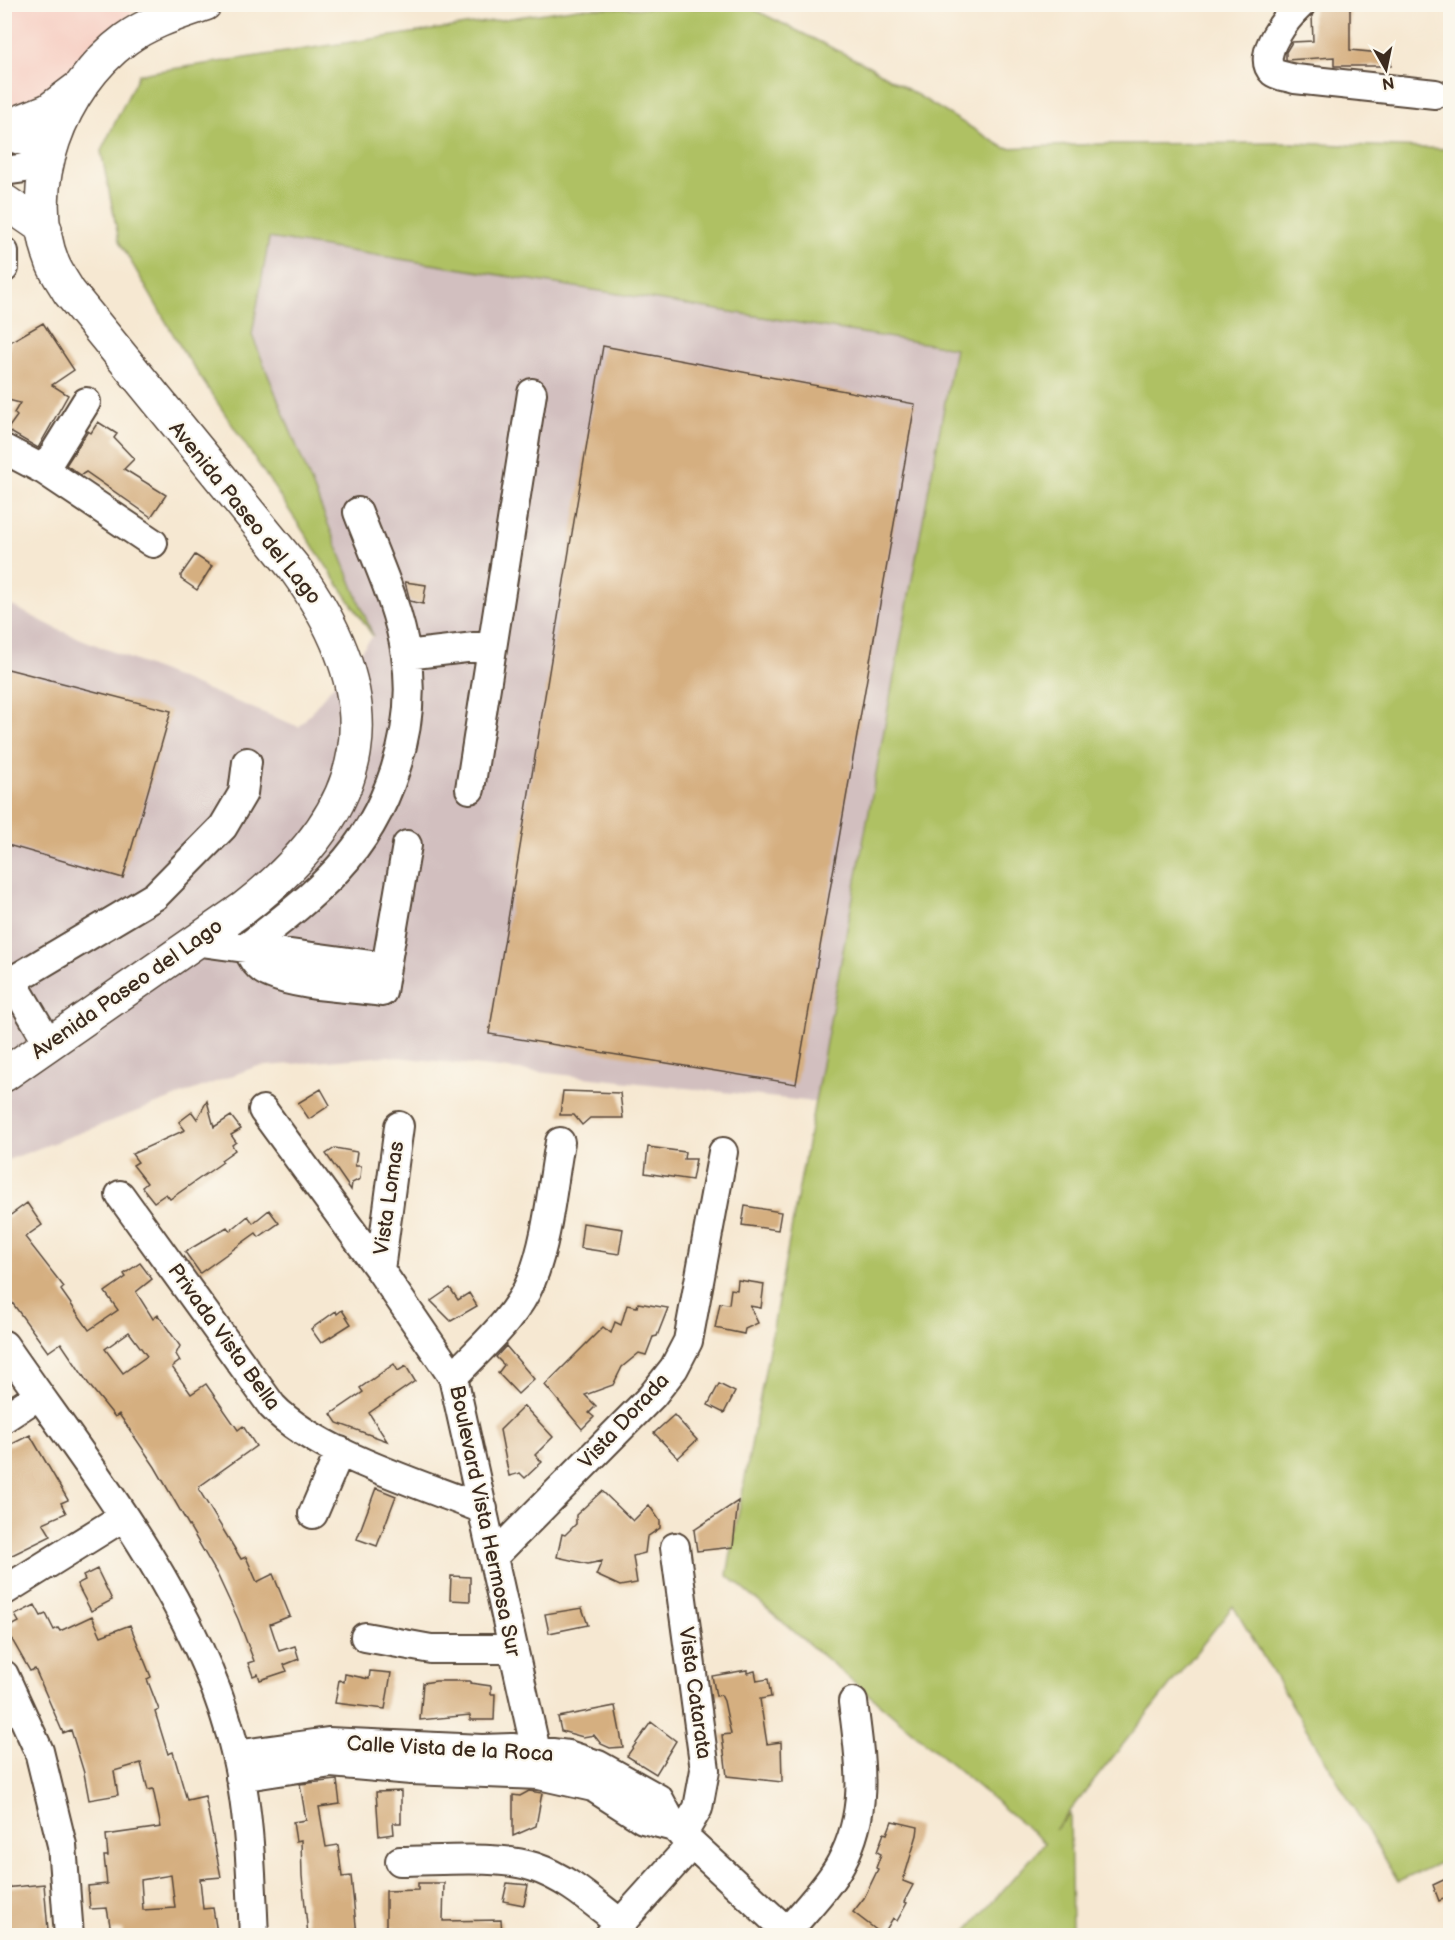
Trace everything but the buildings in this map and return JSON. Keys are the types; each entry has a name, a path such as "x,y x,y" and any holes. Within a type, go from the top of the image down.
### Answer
{"main road":[{"path":"19,132 79,88 126,39 178,13 205,4"},
{"name":"Avenida Paseo del Lago","path":"4,1075 244,908 280,880 319,835 336,808 352,764 357,742 355,704 344,657 318,601 105,340 69,292 23,214 43,195 19,132"}],"street":[{"path":"1301,4 1290,14 1266,54 1267,64 1274,73 1295,79 1435,94"},
{"path":"4,171 19,132"},
{"path":"4,181 23,214"},
{"path":"4,252 4,268"},
{"path":"470,789 532,393"},
{"path":"44,470 86,402"},
{"path":"4,449 44,470 153,543"},
{"path":"247,947 313,894 338,869 374,819 387,792 400,749 405,722 406,655 394,611 358,512"},
{"path":"406,655 492,645"},
{"path":"49,1044 12,981 155,896 223,827 243,793 247,762"},
{"path":"194,941 386,967 407,845"},
{"name":"Boulevard Vista Hermosa Sur","path":"263,1110 380,1270 453,1377 538,1763"},
{"name":"Vista Lomas","path":"380,1270 399,1126"},
{"path":"453,1377 510,1315 531,1282 539,1258 560,1142"},
{"name":"Vista Dorada","path":"493,1557 652,1396 674,1368 688,1341 723,1152"},
{"name":"Privada Vista Bella","path":"120,1195 272,1406 299,1431 340,1451 483,1509"},
{"path":"4,1345 123,1517 179,1610 204,1660 238,1766 248,1820 254,1935"},
{"path":"4,1418 39,1395"},
{"path":"313,1514 340,1451"},
{"path":"4,1591 123,1517"},
{"name":"Vista Catarata","path":"614,1929 683,1836 698,1808 705,1770 675,1547"},
{"path":"365,1637 431,1649 513,1649"},
{"path":"4,1675 39,1751 62,1845 69,1935"},
{"path":"789,1934 841,1864 861,1811 862,1776 853,1702"},
{"name":"Calle Vista de la Roca","path":"238,1766 328,1742 412,1758 538,1763 568,1755 598,1765 659,1799 683,1836 789,1934"},
{"path":"400,1861 510,1862 533,1866 559,1877 614,1929"}],"shaded area":[{"path":"5,5 140,5 46,96 20,112 5,105"},
{"path":"269,238 955,348 815,1102 388,1056 255,1067 5,1161 5,602 59,630 299,727 373,636 252,335"}],"green space":[{"path":"578,8 751,8 869,66 1005,148 1101,144 1293,143 1450,149 1450,1858 1398,1882 1233,1606 1055,1830 1070,1814 1072,1929 1068,1935 963,1935 1045,1843 727,1575 955,348 269,238 252,335 373,636 183,351 119,241 101,151 139,74"}]}
